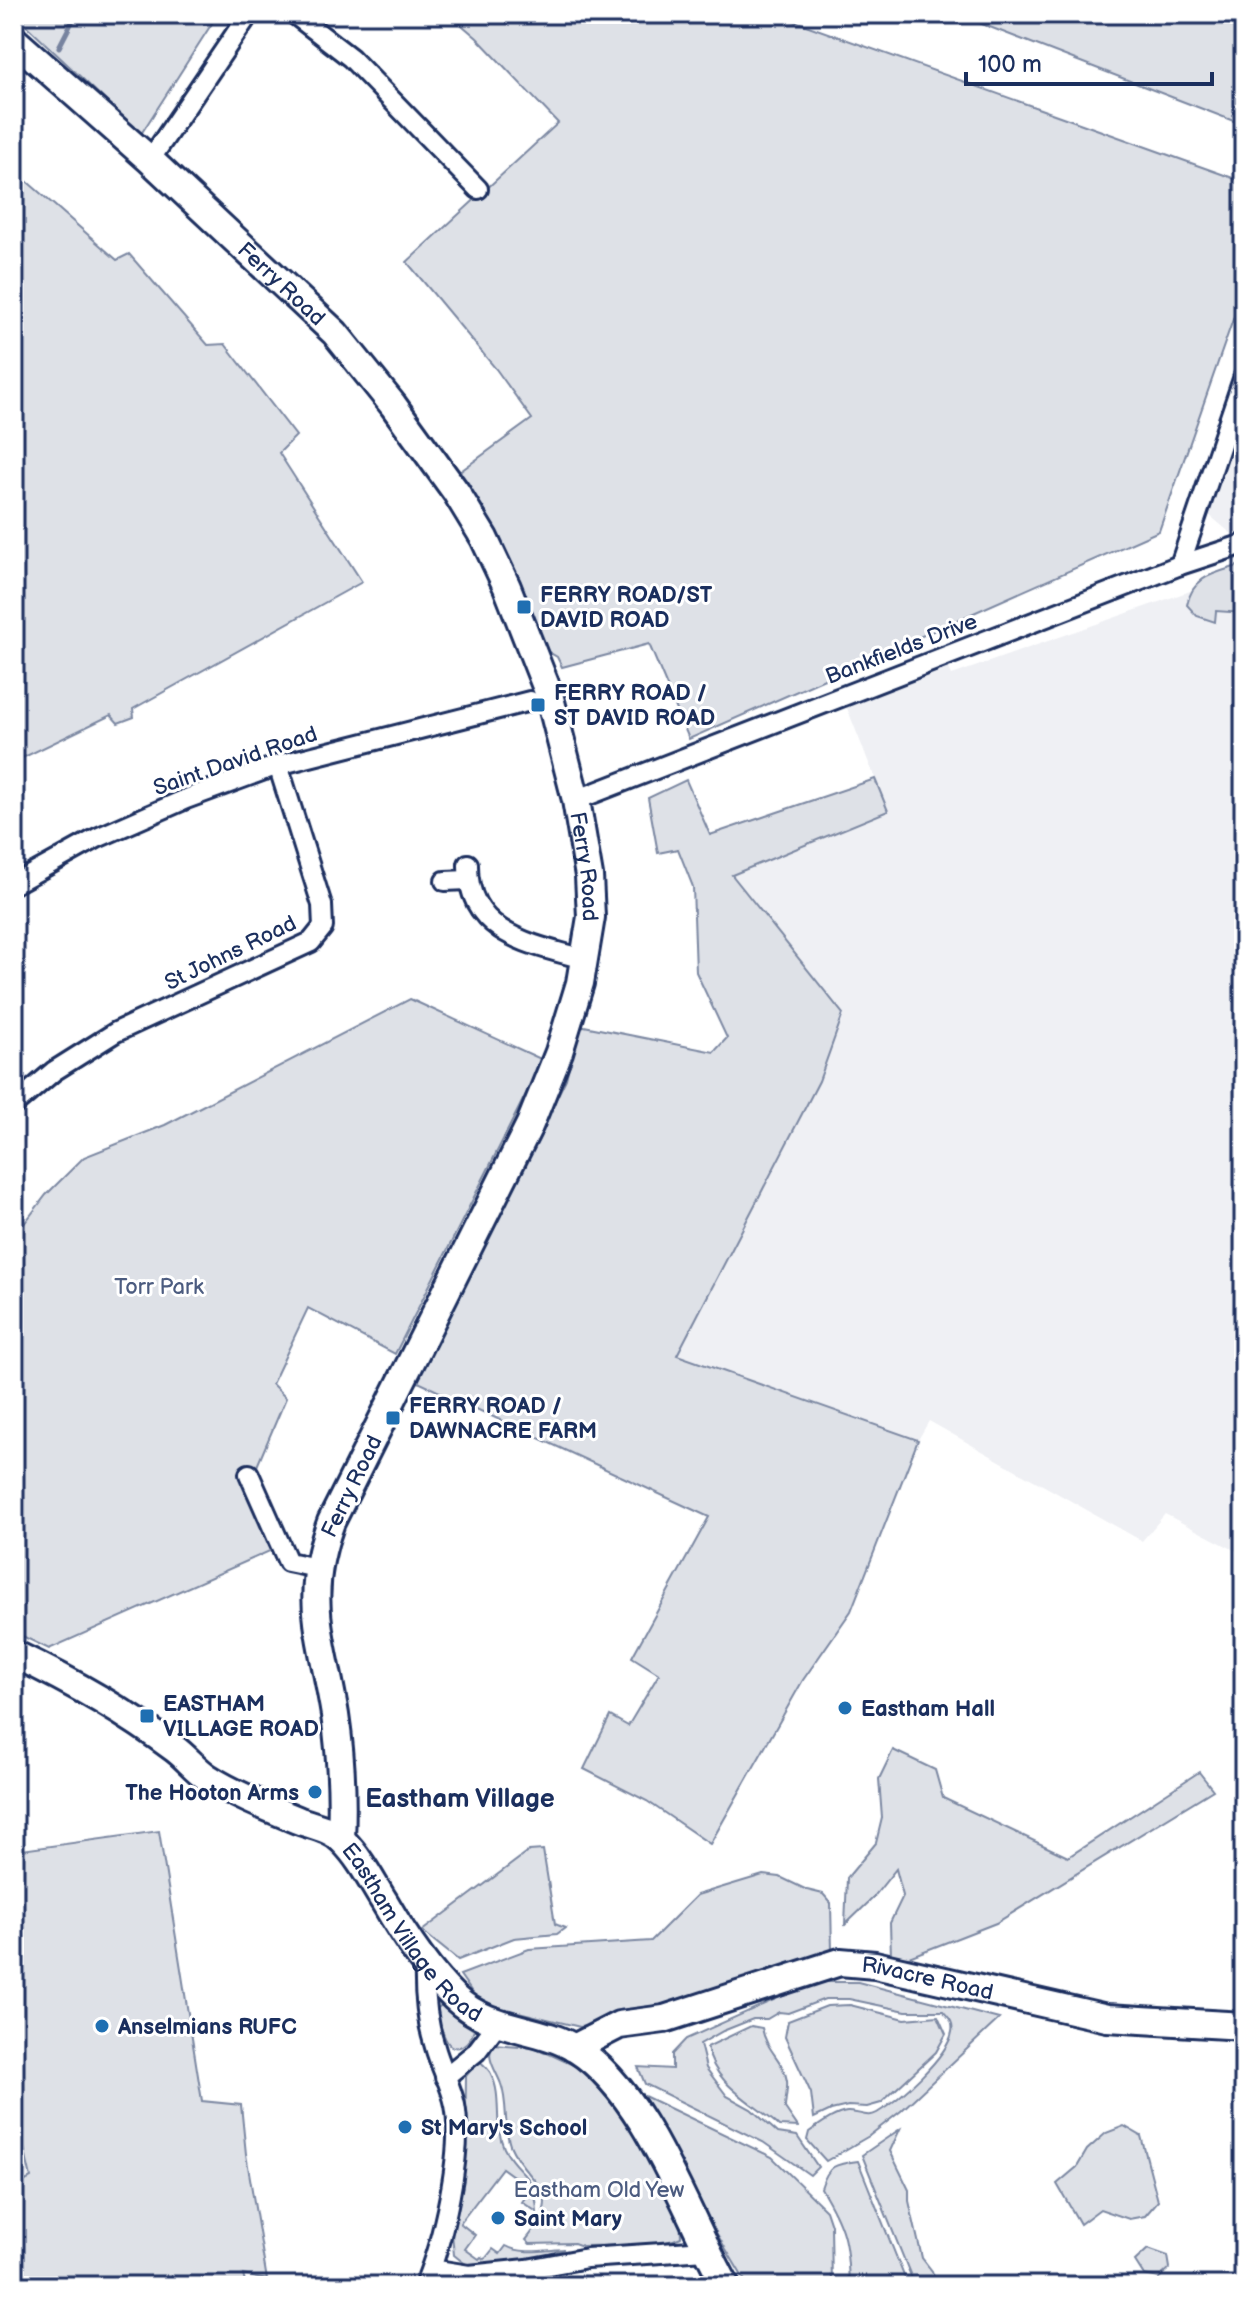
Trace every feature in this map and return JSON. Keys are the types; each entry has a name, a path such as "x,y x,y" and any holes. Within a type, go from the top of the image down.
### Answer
{"street":[{"path":"150,160 249,14"},
{"path":"294,14 351,58 478,189"},
{"name":"Ferry Road","path":"14,40 150,160 335,333 450,482 484,538 507,587 549,694 576,800 589,876 591,917 580,983 559,1052 530,1124 331,1522 317,1568 316,1621 335,1717 343,1795 341,1839"},
{"path":"1180,565 1244,376"},
{"name":"Bankfields Drive","path":"576,800 1180,565 1244,544"},
{"name":"Saint David Road","path":"14,884 97,838 186,799 278,765 530,701"},
{"name":"St Johns Road","path":"14,1105 54,1071 116,1032 311,942 323,927 322,905 278,765"},
{"path":"445,881 468,872 478,911 491,924 550,950 584,959"},
{"path":"249,1474 288,1562 317,1568"},
{"name":"Eastham Village Road","path":"14,1654 136,1723 176,1750 207,1777 341,1839 367,1871 385,1904 425,1961 456,1999 470,2011 497,2024 559,2041 598,2065 616,2083 653,2141 726,2286"},
{"path":"425,1961 424,1992 434,2044 455,2107 456,2139 450,2195 427,2277 527,2269 587,2258 706,2250"},
{"name":"Rivacre Road","path":"574,2048 619,2025 664,2019 840,1962 875,1965 1107,2018 1244,2026"},
{"path":"445,2077 476,2052 497,2024"}],"shaded area":[{"path":"1244,413 1244,533 1234,536 1208,514"},
{"path":"1244,572 1244,1555 1165,1514 1142,1541 929,1421 918,1440 676,1355 819,1081 732,875 888,811 845,703 946,662 952,675"},
{"path":"14,2130 19,2134 31,2178 14,2187"}],"green space":[{"path":"14,14 218,14 141,134"},
{"path":"449,14 775,14 1244,182 1244,288 1159,531 689,739 649,644 562,667 557,657 547,651 510,563 458,473 532,419 496,369 407,262 558,123 477,38"},
{"path":"956,14 1244,14 1244,125"},
{"path":"14,170 117,260 129,254 208,345 225,344 296,436 279,453 362,582 133,709 134,717 118,723 111,715 14,762"},
{"path":"1244,564 1244,613 1216,611 1215,622 1197,616 1187,605 1190,595 1201,581"},
{"path":"875,779 888,811 732,875 843,1014 819,1081 677,1355 918,1440 851,1611 803,1680 710,1844 647,1801 584,1769 610,1716 628,1726 659,1674 632,1657 709,1517 416,1381 566,1079 579,1025 714,1052 727,1038 696,972 693,887 678,849 658,853 648,798 686,780 710,835"},
{"name":"Torr Park","path":"410,999 543,1060 395,1354 308,1308 272,1384 286,1398 255,1471 245,1476 272,1550 49,1649 14,1632 14,1237 46,1195 84,1157 165,1125"},
{"path":"893,1750 935,1770 943,1798 1068,1857 1199,1772 1213,1790 996,1923 909,1957 891,1956 890,1923 903,1896 896,1869 872,1899 845,1925 847,1878 876,1843 882,1818 879,1779"},
{"path":"159,1831 202,2101 241,2105 267,2280 243,2275 246,2286 14,2286 14,2187 31,2178 14,2105 14,1851"},
{"path":"543,1850 555,1924 565,1928 557,1934 514,1938 458,1960 422,1931 529,1851"},
{"path":"763,1875 780,1877 823,1894 831,1903 832,1952 688,2007 580,2027 494,2006 474,1995 460,1975 529,1949 651,1941 697,1895"},
{"path":"814,1982 858,1982 999,2019 901,2111 869,2136 826,2161 807,2140 809,2132 842,2113 873,2115 909,2088 949,2042 952,2025 943,2011 906,2011 849,1999 825,1999 788,2013 779,2012 767,2019 753,2019 700,2044 706,2068 727,2096 751,2109 778,2133 797,2136 818,2167 810,2175 763,2142 645,2084 638,2067 672,2069 672,2054 686,2039"},
{"path":"443,2004 458,2020 474,2030 462,2046 451,2046 444,2036 435,2010"},
{"path":"850,2005 905,2019 938,2016 946,2034 936,2052 881,2103 867,2107 848,2106 814,2118 811,2093 785,2037 788,2021 827,2006"},
{"path":"751,2026 762,2028 782,2067 787,2084 785,2108 798,2127 779,2126 726,2083 711,2061 707,2047"},
{"name":"Eastham Old Yew","path":"493,2044 534,2047 582,2069 622,2115 680,2213 681,2237 633,2246 530,2244 526,2240 538,2223 545,2198 510,2145 503,2091 491,2059"},
{"path":"479,2060 495,2083 499,2130 504,2148 530,2181 537,2212 522,2202 531,2189 502,2168 460,2223 475,2235 465,2249 479,2259 485,2259 493,2249 500,2254 506,2246 526,2251 564,2249 517,2264 491,2268 470,2266 454,2255 452,2234 465,2161 466,2076"},
{"path":"640,2094 772,2157 826,2210 831,2225 832,2286 748,2286 656,2132"},
{"path":"1124,2126 1141,2136 1158,2201 1145,2216 1129,2219 1100,2209 1080,2224 1057,2184 1077,2167 1087,2150 1106,2133"},
{"path":"900,2129 890,2151 909,2190 922,2258 932,2271 937,2286 915,2286 862,2155"},
{"path":"858,2161 908,2286 849,2286 843,2235 821,2188 826,2174 834,2167"},
{"path":"1148,2249 1168,2256 1170,2268 1159,2278 1144,2275 1135,2261"}],"waterway":[{"path":"59,47 76,14"}],"place":[{"name":"FERRY ROAD/ST DAVID ROAD","path":"524,607"},
{"name":"FERRY ROAD / ST DAVID ROAD","path":"538,705"},
{"name":"FERRY ROAD / DAWNACRE FARM","path":"393,1418"},
{"name":"Eastham Hall","path":"845,1708"},
{"name":"EASTHAM VILLAGE ROAD","path":"147,1716"},
{"name":"The Hooton Arms","path":"315,1792"},
{"name":"Anselmians RUFC","path":"102,2026"},
{"name":"St Mary's School","path":"405,2127"},
{"name":"Saint Mary","path":"498,2218"}],"district":[{"name":"Eastham Village","path":"460,1798"}]}
